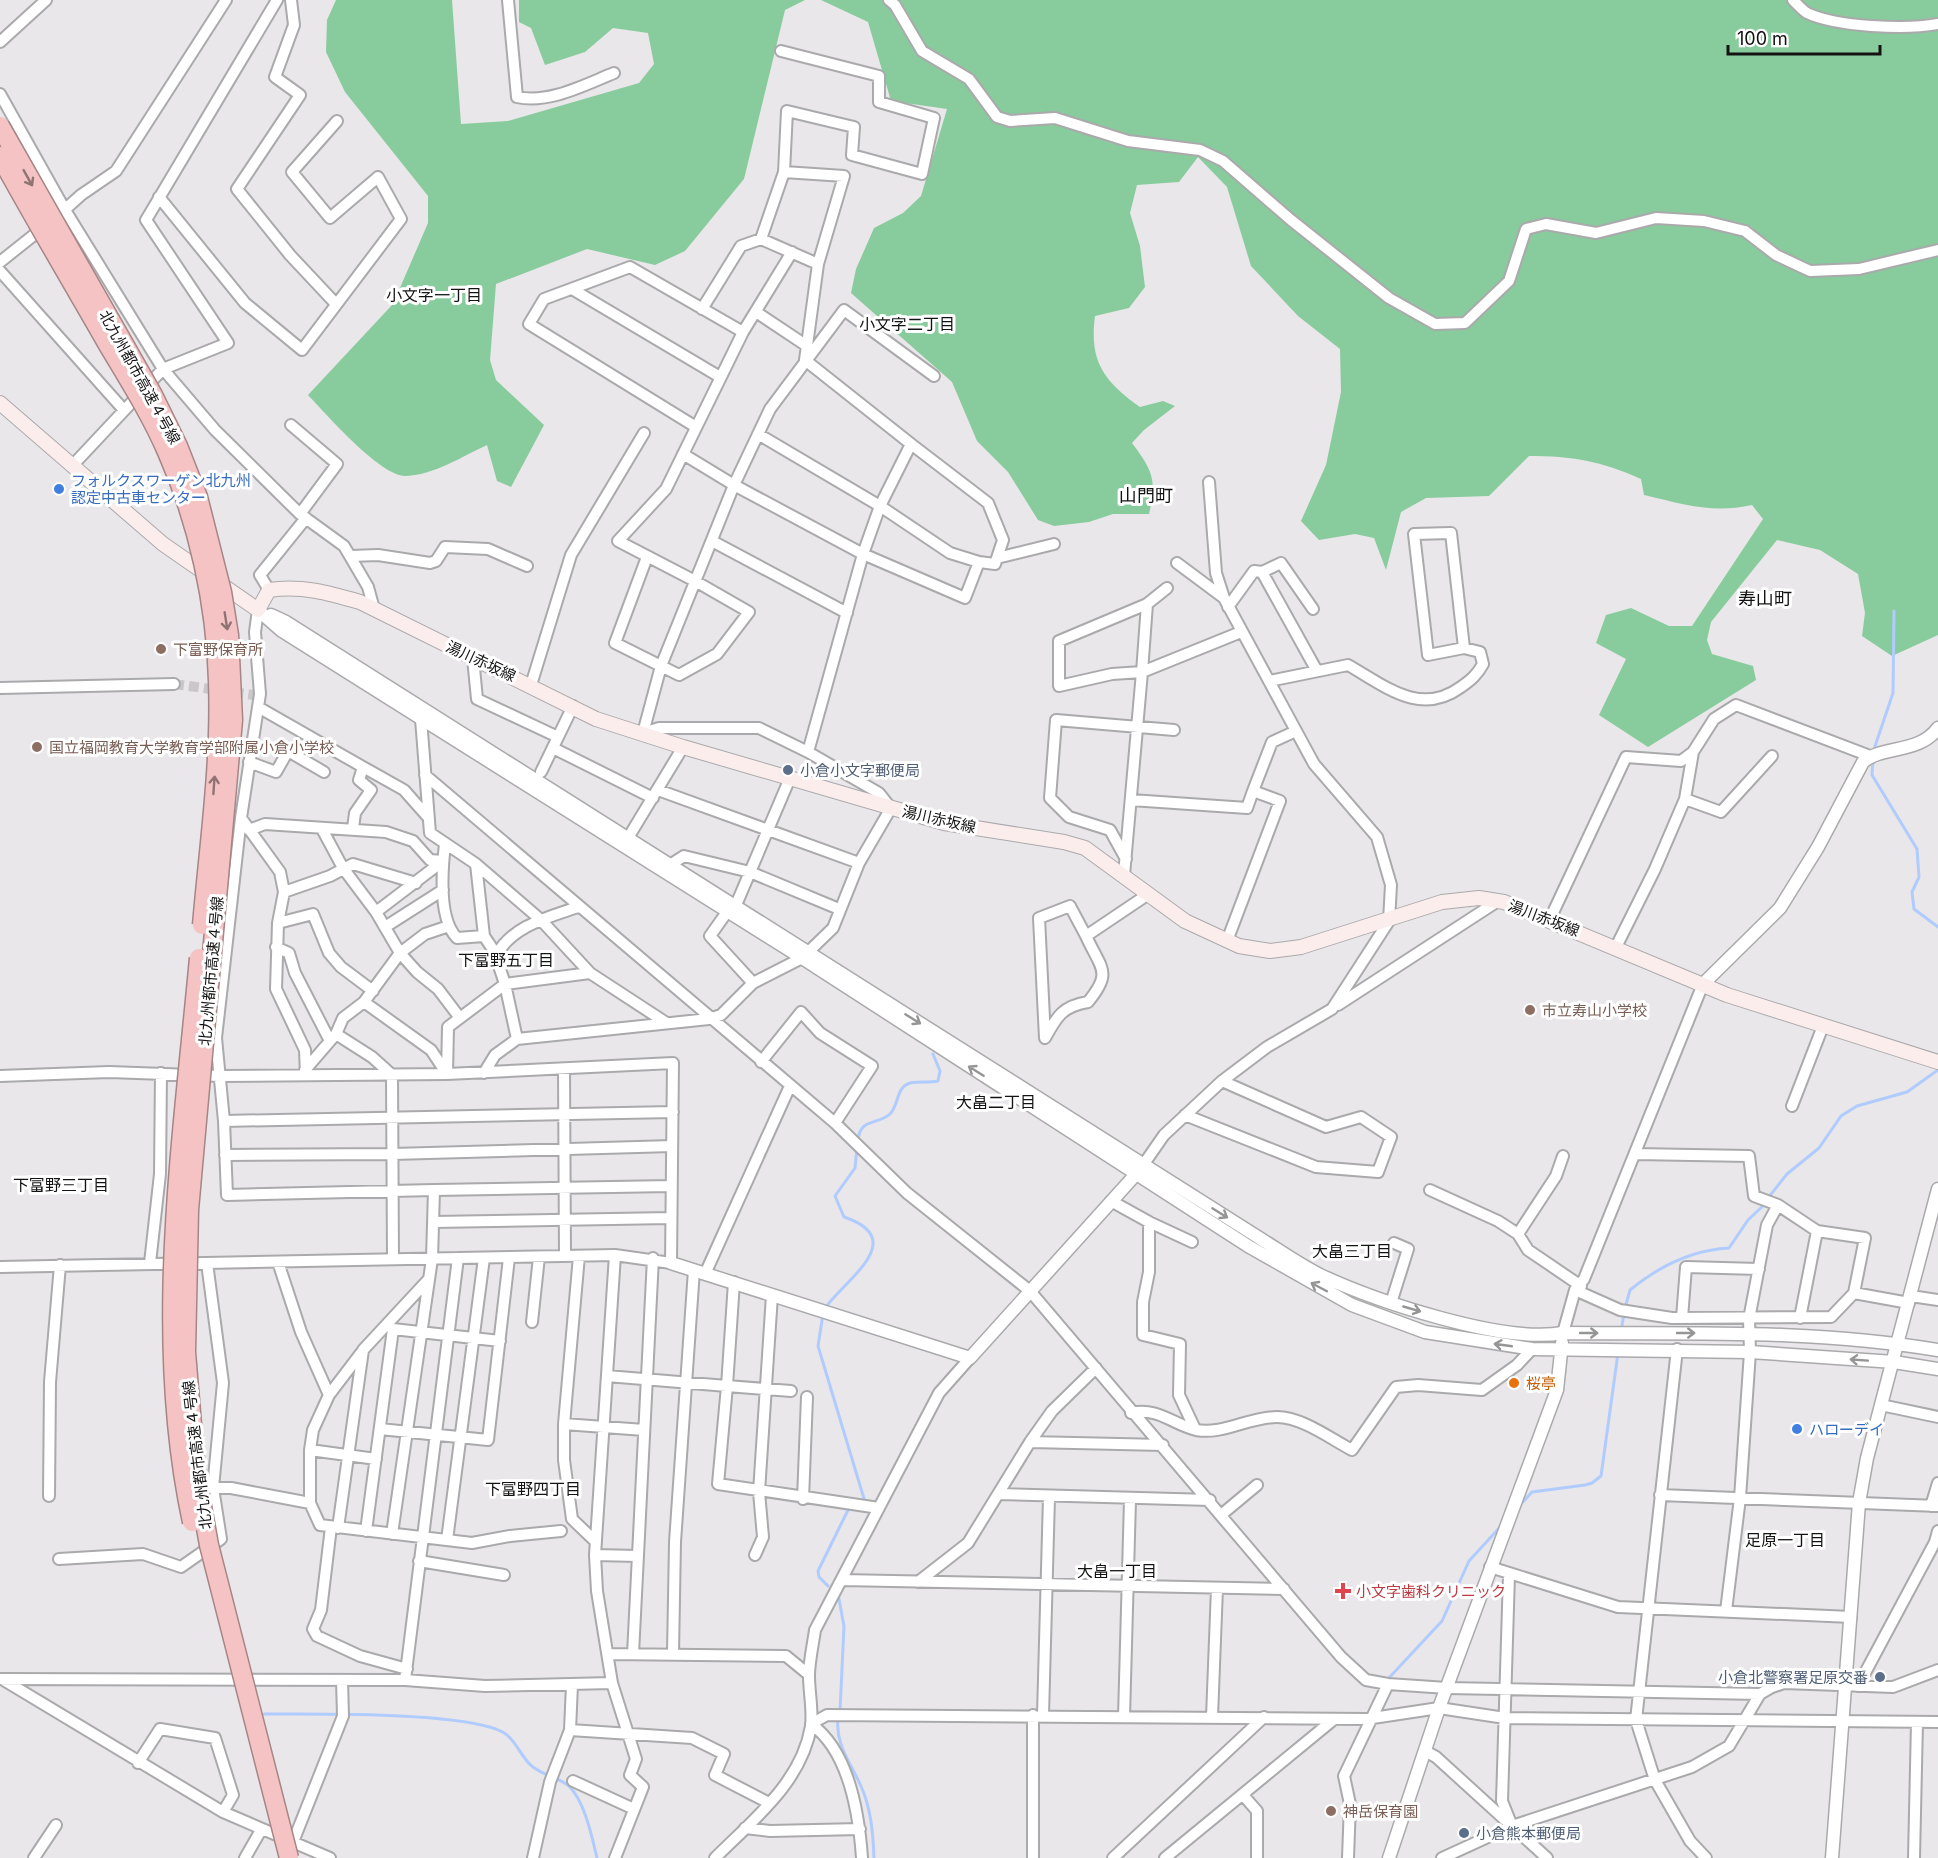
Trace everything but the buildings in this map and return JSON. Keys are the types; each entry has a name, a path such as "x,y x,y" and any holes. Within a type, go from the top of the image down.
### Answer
{"highway":[{"name":"北九州都市高速４号線","path":"0,126 153,395 178,446 212,545 225,614 232,677 233,720 189,1210 186,1352 196,1473 209,1545 291,1850"},
{"name":"北九州都市高速４号線","path":"0,156 142,403 167,452 186,501 208,593 218,680 218,720 175,1234 173,1352 183,1474 191,1518 227,1669 279,1858"}],"main road":[{"path":"0,403 163,544 258,610 269,590"},
{"name":"湯川赤坂線","path":"269,590 289,587 324,591 360,602 596,719 683,747 944,823 1064,842 1084,848 1185,921 1227,941 1270,951 1291,948 1389,921 1442,902 1479,898 1498,901 1550,919 1727,995 1934,1060"}],"street":[{"path":"0,42 46,0"},
{"path":"0,262 81,195 116,171 226,0"},
{"path":"72,466 123,409 163,369 228,343 146,220 277,0"},
{"path":"291,0 294,25 275,76 300,95 237,189 290,255 336,304"},
{"path":"508,0 518,97 530,100 558,94 614,73"},
{"path":"889,0 895,5 922,51 969,79 997,117 1010,121 1055,118 1128,141 1200,150 1215,157 1389,298 1435,324 1465,323 1509,281 1526,229 1546,224 1596,233 1656,218 1704,221 1745,231 1776,255 1810,271 1859,269 1938,250"},
{"path":"1793,0 1806,13 1855,24 1920,27 1938,24"},
{"path":"761,239 784,172 787,111 854,127 852,155 922,174 934,118 879,102 879,76 781,51"},
{"path":"0,96 65,210 163,369 215,430 303,516 344,546 368,587 374,609"},
{"path":"159,197 245,303 302,350 401,219 378,177 330,218 291,172 337,122"},
{"path":"784,172 844,176 818,264 805,360"},
{"path":"702,309 741,246 761,239 818,264"},
{"path":"647,557 615,644 679,675 717,654 749,612 618,541 666,489 743,332 792,252"},
{"path":"696,427 529,324 544,300 630,267 743,332"},
{"path":"0,271 123,409"},
{"path":"572,289 720,377"},
{"path":"643,733 661,666 734,485 758,434 770,409 844,310 934,376"},
{"path":"756,312 807,346"},
{"path":"758,434 880,506 950,553 979,562 995,564 1003,540 988,503 805,360"},
{"path":"269,590 260,575 337,464 291,425"},
{"path":"531,685 571,555 644,433"},
{"path":"808,752 863,554 880,506 911,444"},
{"path":"684,454 734,485 863,554 965,598 979,562"},
{"path":"1209,482 1216,573 1226,602 1314,764 1377,837 1391,885 1389,921 1332,1009"},
{"path":"1269,681 1348,665 1404,696 1423,701 1449,696 1476,677 1483,664 1480,652 1464,648 1428,655 1414,534 1451,533 1464,648"},
{"path":"712,542 847,613"},
{"path":"997,558 1054,544"},
{"path":"351,556 378,555 430,563 436,561 445,547 488,549 526,567"},
{"path":"1226,602 1254,571 1262,572 1281,562 1313,609"},
{"path":"1177,563 1226,602"},
{"path":"1262,572 1317,671"},
{"path":"1167,588 1147,604 1059,641 1059,686 1112,674 1142,672 1241,632"},
{"path":"1124,875 1147,604"},
{"path":"258,610 255,632 258,707 241,818 216,1038 224,1121 227,1195 671,1186"},
{"path":"258,610 282,631 422,719 626,842 670,865 731,911"},
{"path":"258,610 286,622 731,911 805,955 1140,1169 1317,1273 1391,1303 1490,1329 1549,1336 1563,1333 1749,1333 1898,1343 1938,1350"},
{"path":"473,658 477,699 558,737"},
{"path":"0,688 174,684"},
{"path":"1550,919 1626,757 1681,761 1693,752 1714,719 1736,705 1874,755 1907,749 1938,728"},
{"path":"541,772 573,706"},
{"path":"258,707 404,790 427,816"},
{"path":"422,719 427,816 430,832 476,864 541,920 590,973 665,1022"},
{"path":"1126,859 1110,830 1069,817 1050,798 1056,720 1174,730"},
{"path":"484,1073 495,1055 517,1039 709,1019 721,1015 753,983 805,955 833,928 838,909 859,863 891,808 879,793 808,752 759,728 659,728 643,733"},
{"path":"1131,800 1247,808 1272,742 1296,731"},
{"path":"626,842 683,747"},
{"path":"553,748 656,794 768,830 859,863"},
{"path":"249,762 276,772 288,751 324,772"},
{"path":"1616,947 1655,869 1685,799 1693,752"},
{"path":"1389,1858 1439,1708 1557,1390 1563,1333 1578,1288 1703,984 1780,908 1818,847 1857,772 1874,755"},
{"path":"1685,799 1721,812 1772,756"},
{"path":"353,828 356,813 371,790 359,780 363,767"},
{"path":"425,775 709,1019 835,1123 907,1193 1030,1291 1131,1413 1163,1445 1341,1657 1366,1680 1447,1688 1760,1694"},
{"path":"753,983 710,936 731,911 790,778"},
{"path":"1227,941 1280,801 1253,791"},
{"path":"241,818 280,872 284,891 276,947 276,989 305,1050 305,1072"},
{"path":"249,830 266,824 386,832 413,841 430,860 443,861"},
{"path":"322,829 343,868 376,912 400,953 417,972 438,989 460,1018"},
{"path":"445,844 443,890 450,931 457,938 484,936"},
{"path":"670,865 684,856 750,872 838,909"},
{"path":"376,912 443,861"},
{"path":"284,891 330,876 353,864 416,883"},
{"path":"476,864 484,936 496,956 505,984 517,1039"},
{"path":"385,927 443,890"},
{"path":"1086,936 1147,895"},
{"path":"715,1858 769,1803 797,1769 806,1748 811,1724 808,1674 815,1630 939,1393 1140,1169 1164,1135 1222,1081 1267,1047 1332,1009 1498,901"},
{"path":"1070,906 1086,936 1105,976 1103,984 1088,1002 1072,1005 1058,1014 1045,1038 1039,918 1070,906"},
{"path":"496,956 500,948 516,933 541,920 578,907"},
{"path":"278,923 313,914 329,953 341,967 373,991"},
{"path":"305,1072 333,1037 343,1018 364,1002 400,953 425,934 449,926"},
{"path":"276,947 289,953 295,973 333,1037 372,1057 392,1075 393,1259"},
{"path":"447,1074 448,1027 505,984 590,973"},
{"path":"364,1002 431,1050 447,1074"},
{"path":"761,1062 801,1012 820,1034 872,1066 835,1123"},
{"path":"1792,1106 1823,1026"},
{"path":"0,1076 161,1073 220,1076 305,1072 392,1075 674,1064 671,1263"},
{"path":"564,1069 565,1256"},
{"path":"150,1263 160,1174 161,1073"},
{"path":"1185,1115 1317,1167 1378,1172 1391,1137 1361,1117 1326,1127 1222,1081"},
{"path":"673,1653 675,1542 686,1383 700,1272 790,1086"},
{"path":"224,1121 673,1112"},
{"path":"225,1155 393,1154 672,1146"},
{"path":"1430,1190 1498,1221 1518,1234 1528,1250 1578,1288 1620,1310 1682,1318 1831,1317 1854,1293 1865,1238 1817,1231 1775,1205 1754,1196 1749,1156 1635,1154"},
{"path":"1518,1234 1556,1176 1563,1156"},
{"path":"1140,1169 1248,1246 1345,1302 1425,1332 1532,1348 1750,1352 1894,1362 1938,1368"},
{"path":"1852,1686 1851,1617 1859,1503 1881,1405 1938,1189"},
{"path":"392,1534 432,1259 434,1190"},
{"path":"1111,1201 1192,1242"},
{"path":"1726,1611 1740,1498 1750,1352 1749,1319 1767,1225 1775,1205"},
{"path":"433,1222 671,1218"},
{"path":"1149,1222 1149,1272 1143,1302 1143,1335 1180,1344 1179,1395 1195,1430"},
{"path":"1800,1318 1817,1231"},
{"path":"1391,1303 1408,1249 1394,1243"},
{"path":"0,1266 615,1255 653,1258 970,1358"},
{"path":"615,1255 596,1542 597,1591 612,1683 636,1759 630,1775 643,1787 615,1858"},
{"path":"579,1256 564,1424 564,1460 572,1519 596,1542"},
{"path":"532,1322 539,1257"},
{"path":"406,1674 421,1537 458,1258"},
{"path":"447,1540 484,1258"},
{"path":"380,1429 488,1440 509,1258"},
{"path":"633,1654 653,1258"},
{"path":"278,1262 301,1332 329,1395"},
{"path":"59,1559 143,1554 180,1567 221,1539 213,1488 223,1383 207,1263"},
{"path":"49,1496 50,1382 60,1265"},
{"path":"1682,1318 1686,1267 1759,1269"},
{"path":"429,1279 363,1350 329,1395 313,1430 310,1450 310,1503 320,1525 472,1544 510,1536 561,1531"},
{"path":"734,1282 718,1484 803,1499 879,1508"},
{"path":"1854,1293 1910,1300 1938,1300"},
{"path":"755,1555 763,1537 759,1492 772,1295"},
{"path":"366,1531 393,1329 500,1341"},
{"path":"1131,1413 1146,1409 1195,1430 1214,1431 1245,1422 1279,1417 1298,1423 1352,1450 1396,1387 1418,1385 1482,1390 1517,1365 1532,1348"},
{"path":"1677,1349 1636,1720 1655,1780 1690,1841 1706,1858"},
{"path":"363,1350 348,1455 321,1610 313,1629 316,1636 406,1674 485,1686 612,1683"},
{"path":"918,1582 968,1543 1030,1442 1052,1411 1096,1368"},
{"path":"608,1376 791,1391"},
{"path":"803,1499 807,1397"},
{"path":"1881,1405 1938,1417"},
{"path":"564,1424 644,1430"},
{"path":"1030,1442 1163,1445"},
{"path":"310,1450 376,1459"},
{"path":"1660,1495 1934,1506 1938,1483"},
{"path":"1221,1515 1257,1485"},
{"path":"213,1488 231,1488 310,1503"},
{"path":"999,1494 1130,1500 1210,1500"},
{"path":"1033,1858 1050,1497"},
{"path":"1124,1717 1130,1500"},
{"path":"1832,1858 1842,1722 1852,1686 1936,1543 1938,1531"},
{"path":"596,1555 638,1556"},
{"path":"419,1561 504,1575"},
{"path":"1490,1567 1509,1575 1618,1607 1851,1617"},
{"path":"1509,1575 1502,1801 1512,1826"},
{"path":"842,1580 1284,1589"},
{"path":"1212,1717 1217,1588"},
{"path":"609,1654 786,1656 808,1674"},
{"path":"1442,1858 1512,1826 1692,1767 1729,1746 1760,1694 1772,1686 1784,1683 1893,1687 1938,1670"},
{"path":"1,1679 342,1680 406,1674"},
{"path":"1,1679 138,1763 223,1812 261,1830 291,1850 330,1858"},
{"path":"291,1850 343,1712 342,1680"},
{"path":"1348,1858 1350,1804 1344,1776 1384,1683"},
{"path":"532,1858 550,1782 570,1730 572,1685"},
{"path":"811,1724 827,1715 1264,1717 1334,1720 1369,1718 1439,1708 1505,1718 1938,1722"},
{"path":"1113,1858 1264,1717"},
{"path":"1165,1858 1334,1720"},
{"path":"1914,1858 1917,1722"},
{"path":"811,1724 824,1733 846,1775 860,1829 862,1858"},
{"path":"138,1763 160,1730 215,1738 233,1795 223,1812"},
{"path":"570,1730 692,1738 724,1754 715,1775 769,1803"},
{"path":"1425,1751 1436,1757 1547,1858"},
{"path":"573,1781 634,1809"},
{"path":"1243,1795 1257,1811 1257,1858"},
{"path":"34,1858 57,1825"},
{"path":"745,1828 770,1831 860,1829"},
{"path":"245,1858 261,1830"}],"green space":[{"path":"336,0 452,0 461,124 508,121 639,83 654,64 648,33 613,28 585,52 545,65 531,28 519,22 519,0 805,0 785,10 744,179 685,251 655,265 587,249 496,284 490,360 496,380 544,425 511,487 497,481 487,445 427,472 406,476 395,474 354,443 308,395 393,304 428,223 428,196 345,92 326,52 327,20"},
{"path":"821,0 1938,0 1938,635 1892,656 1862,636 1865,613 1858,574 1820,550 1777,540 1711,622 1707,640 1712,654 1753,666 1756,680 1648,747 1599,715 1626,659 1596,643 1606,615 1631,608 1669,626 1692,626 1763,519 1752,505 1737,508 1711,508 1672,502 1644,495 1641,479 1613,468 1559,457 1529,456 1489,496 1426,498 1401,512 1386,570 1374,538 1355,534 1319,540 1301,521 1326,465 1341,392 1340,349 1298,316 1251,266 1227,187 1198,157 1179,182 1137,185 1130,213 1140,246 1145,287 1129,308 1095,316 1094,346 1097,358 1108,379 1140,407 1163,401 1175,406 1144,430 1132,443 1145,461 1153,484 1149,514 1113,514 1089,522 1054,526 1038,520 1008,472 977,441 952,382 851,293 856,269 874,228 903,213 921,196 947,109 891,101 868,22"}],"waterway":[{"path":"1873,752 1893,693 1894,611"},
{"path":"1873,759 1872,775 1917,849 1919,877 1912,892 1914,909 1938,927"},
{"path":"858,1141 859,1134 865,1125 890,1114 905,1085 913,1082 938,1081 940,1071 933,1054"},
{"path":"1768,1198 1787,1174 1819,1148 1841,1116 1857,1106 1907,1092 1938,1070"},
{"path":"825,1308 858,1272 873,1248 872,1236 863,1226 844,1217 835,1196 855,1168 857,1148"},
{"path":"1625,1308 1630,1290 1664,1267 1702,1252 1729,1248 1748,1220 1765,1204"},
{"path":"823,1314 818,1346 865,1502"},
{"path":"1621,1331 1624,1314"},
{"path":"1520,1505 1532,1492 1585,1485 1601,1476 1618,1353"},
{"path":"828,1586 819,1577 818,1571 849,1508"},
{"path":"1387,1680 1442,1621 1469,1561 1501,1526"},
{"path":"838,1594 844,1626 840,1711"},
{"path":"264,1714 353,1714 430,1718 491,1727 507,1735 533,1767 565,1783 575,1793 587,1820 597,1858"},
{"path":"838,1718 841,1745 867,1802 874,1858"}],"tunnel":[{"path":"174,684 254,695"}],"place":[{"name":"フォルクスワーゲン北九州 認定中古車センター","path":"59,489"},
{"name":"下富野保育所","path":"161,649"},
{"name":"国立福岡教育大学教育学部附属小倉小学校","path":"37,747"},
{"name":"小倉小文字郵便局","path":"788,770"},
{"name":"市立寿山小学校","path":"1530,1010"},
{"name":"桜亭","path":"1514,1383"},
{"name":"ハローデイ","path":"1797,1429"},
{"name":"小文字歯科クリニック","path":"1343,1591"},
{"name":"小倉北警察署足原交番","path":"1880,1677"},
{"name":"神岳保育園","path":"1331,1811"},
{"name":"小倉熊本郵便局","path":"1464,1833"}],"district":[{"name":"小文字一丁目","path":"434,295"},
{"name":"小文字二丁目","path":"907,324"},
{"name":"山門町","path":"1146,495"},
{"name":"寿山町","path":"1765,598"},
{"name":"下富野五丁目","path":"506,960"},
{"name":"大畠二丁目","path":"996,1102"},
{"name":"下富野三丁目","path":"61,1185"},
{"name":"大畠三丁目","path":"1352,1251"},
{"name":"下富野四丁目","path":"533,1489"},
{"name":"足原一丁目","path":"1785,1540"},
{"name":"大畠一丁目","path":"1117,1571"}]}
